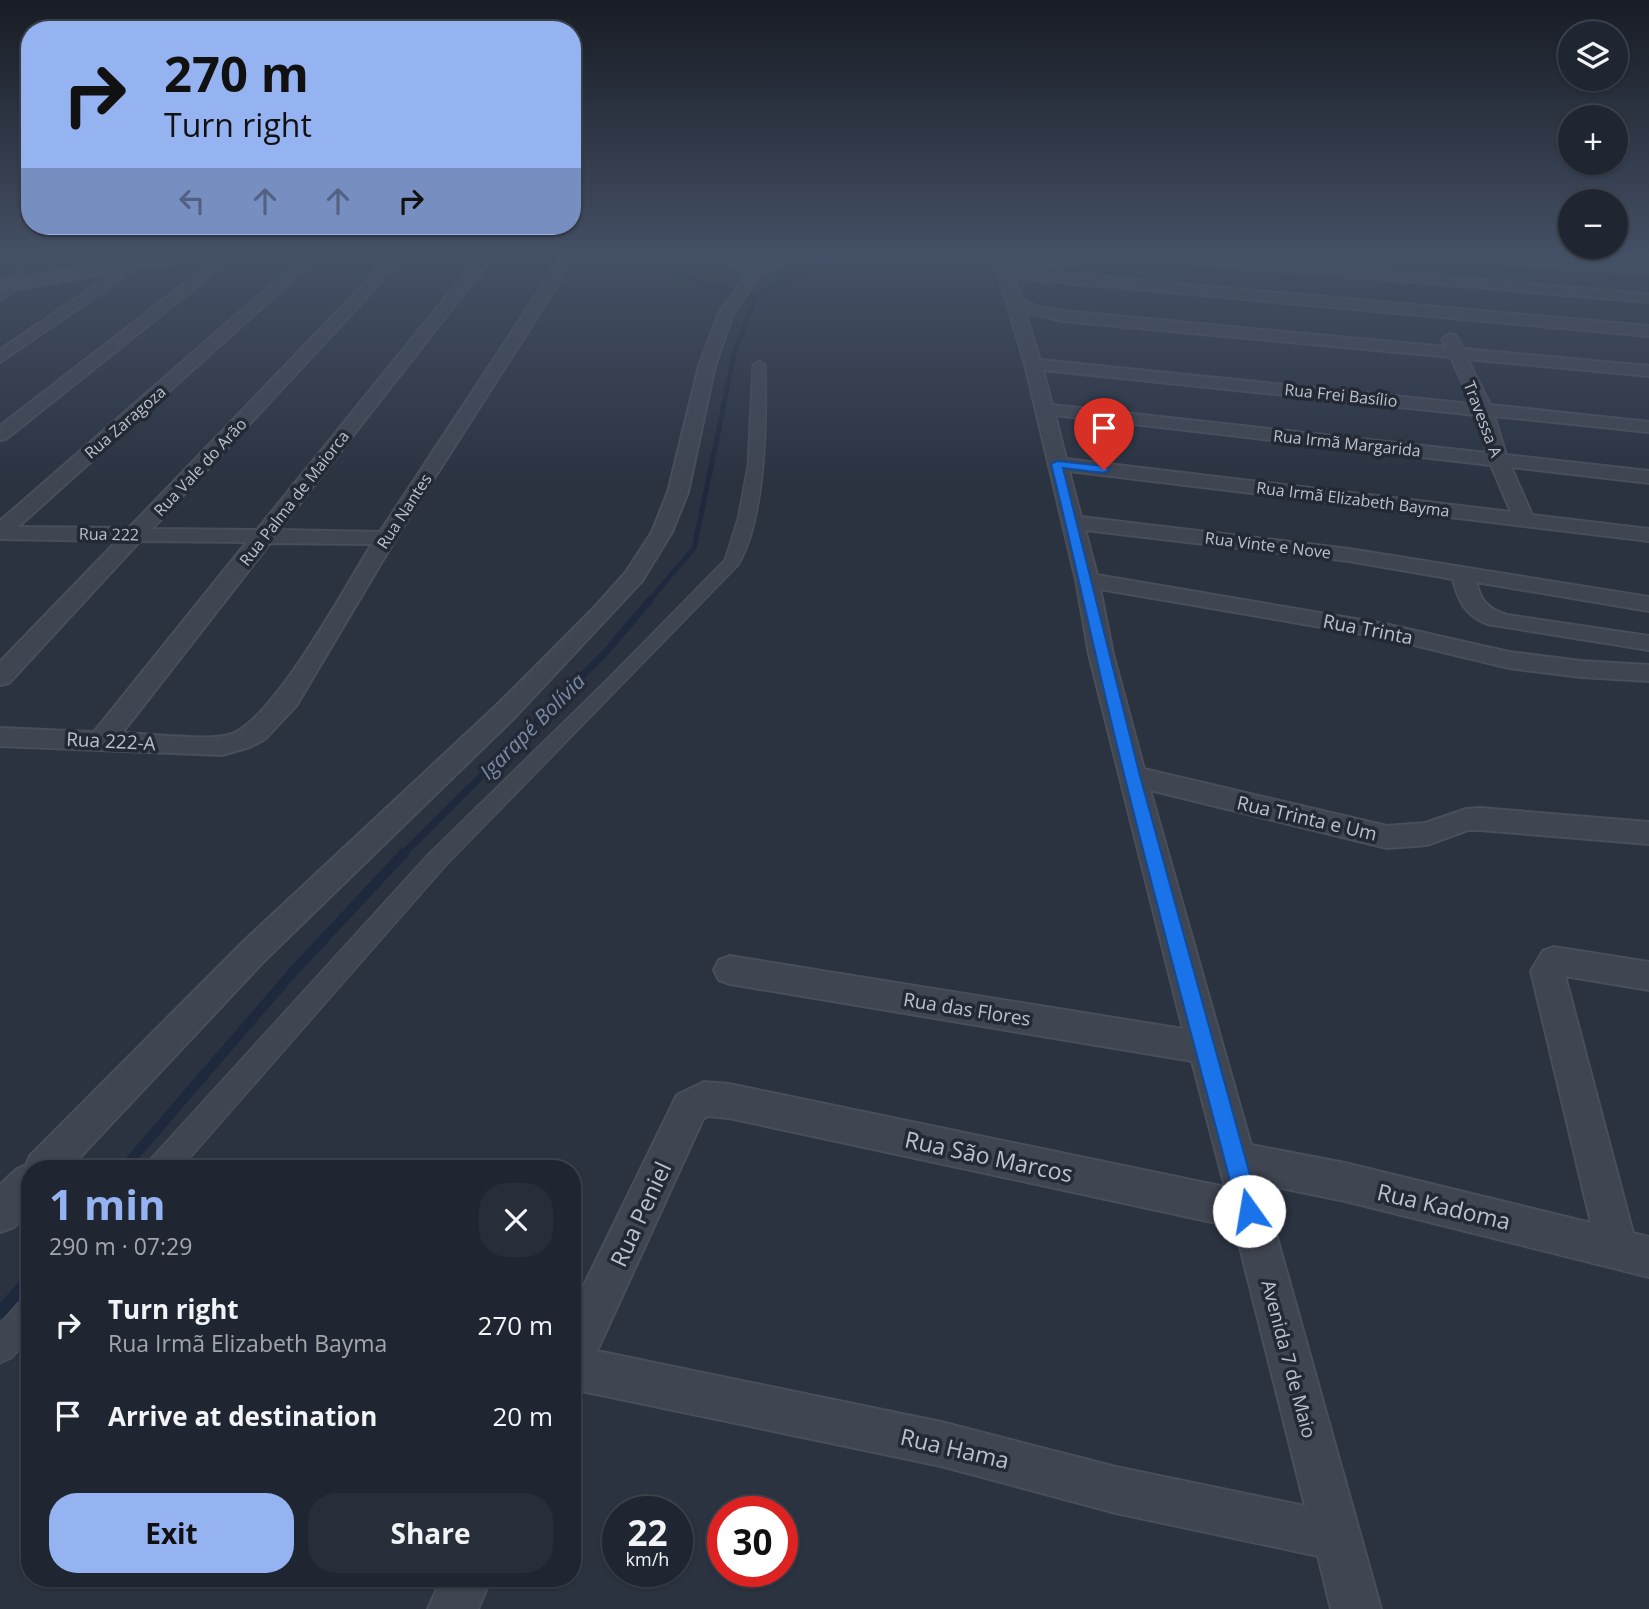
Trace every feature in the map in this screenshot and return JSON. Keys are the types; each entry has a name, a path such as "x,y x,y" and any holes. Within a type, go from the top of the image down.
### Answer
{"street":[{"path":"0,357 36,331"},
{"path":"0,435 132,331"},
{"name":"Rua Zaragoza","path":"0,532 227,331"},
{"name":"Rua Vale do Arão","path":"0,677 327,331"},
{"name":"Rua Palma de Maiorca","path":"102,740 426,331"},
{"name":"Rua Nantes","path":"222,746 241,741 256,733 287,700 386,538 520,331"},
{"path":"52,1160 253,952 506,711 600,615 634,576 662,532 678,492 718,331"},
{"name":"Avenida 7 de Maio","path":"1023,331 1087,580 1101,654 1132,776 1356,1609"},
{"path":"1171,331 1649,371"},
{"name":"Travessa A","path":"1445,331 1483,409 1498,459 1524,520"},
{"path":"1457,356 1649,379"},
{"name":"Rua Frei Basílio","path":"1033,364 1649,427"},
{"path":"169,1160 436,861 732,562 742,541 746,520 761,400 759,365"},
{"name":"Rua Irmã Margarida","path":"1044,410 1649,477"},
{"name":"Rua Irmã Elizabeth Bayma","path":"1057,464 1649,535"},
{"name":"Rua Vinte e Nove","path":"1072,522 1349,555 1649,604"},
{"name":"Rua 222","path":"0,532 386,538"},
{"path":"1463,573 1469,600 1483,615 1506,622 1649,643"},
{"name":"Rua Trinta","path":"1087,580 1385,631 1509,660 1581,669 1649,673"},
{"name":"Rua 222-A","path":"0,737 222,746"},
{"name":"Rua Trinta e Um","path":"1132,776 1387,837 1427,834 1466,820 1480,819 1649,833"},
{"path":"1633,1252 1547,971 1555,961 1576,962 1649,976"},
{"name":"Rua das Flores","path":"730,970 1203,1048"},
{"name":"Rua Peniel","path":"581,1338 690,1107 704,1099 729,1101"},
{"name":"Rua São Marcos","path":"729,1101 1249,1211"},
{"name":"Rua Kadoma","path":"1237,1161 1345,1182 1633,1252"},
{"path":"0,1213 21,1191"},
{"path":"0,1347 21,1324"},
{"name":"Rua Hama","path":"581,1369 941,1444 1116,1490 1336,1536"},
{"path":"453,1609 463,1587"}],"waterway":[{"name":"Igarapé Bolívia","path":"723,407 735,351 743,331"},
{"name":"Igarapé Bolívia","path":"648,602 694,548 724,405"},
{"name":"Igarapé Bolívia","path":"404,853 605,653 650,600"},
{"name":"Igarapé Bolívia","path":"131,1160 292,973 404,853"},
{"name":"Igarapé Bolívia","path":"0,1312 21,1288"}],"route":[{"path":"1104,470 1057,464 1132,776 1249,1211"}]}
